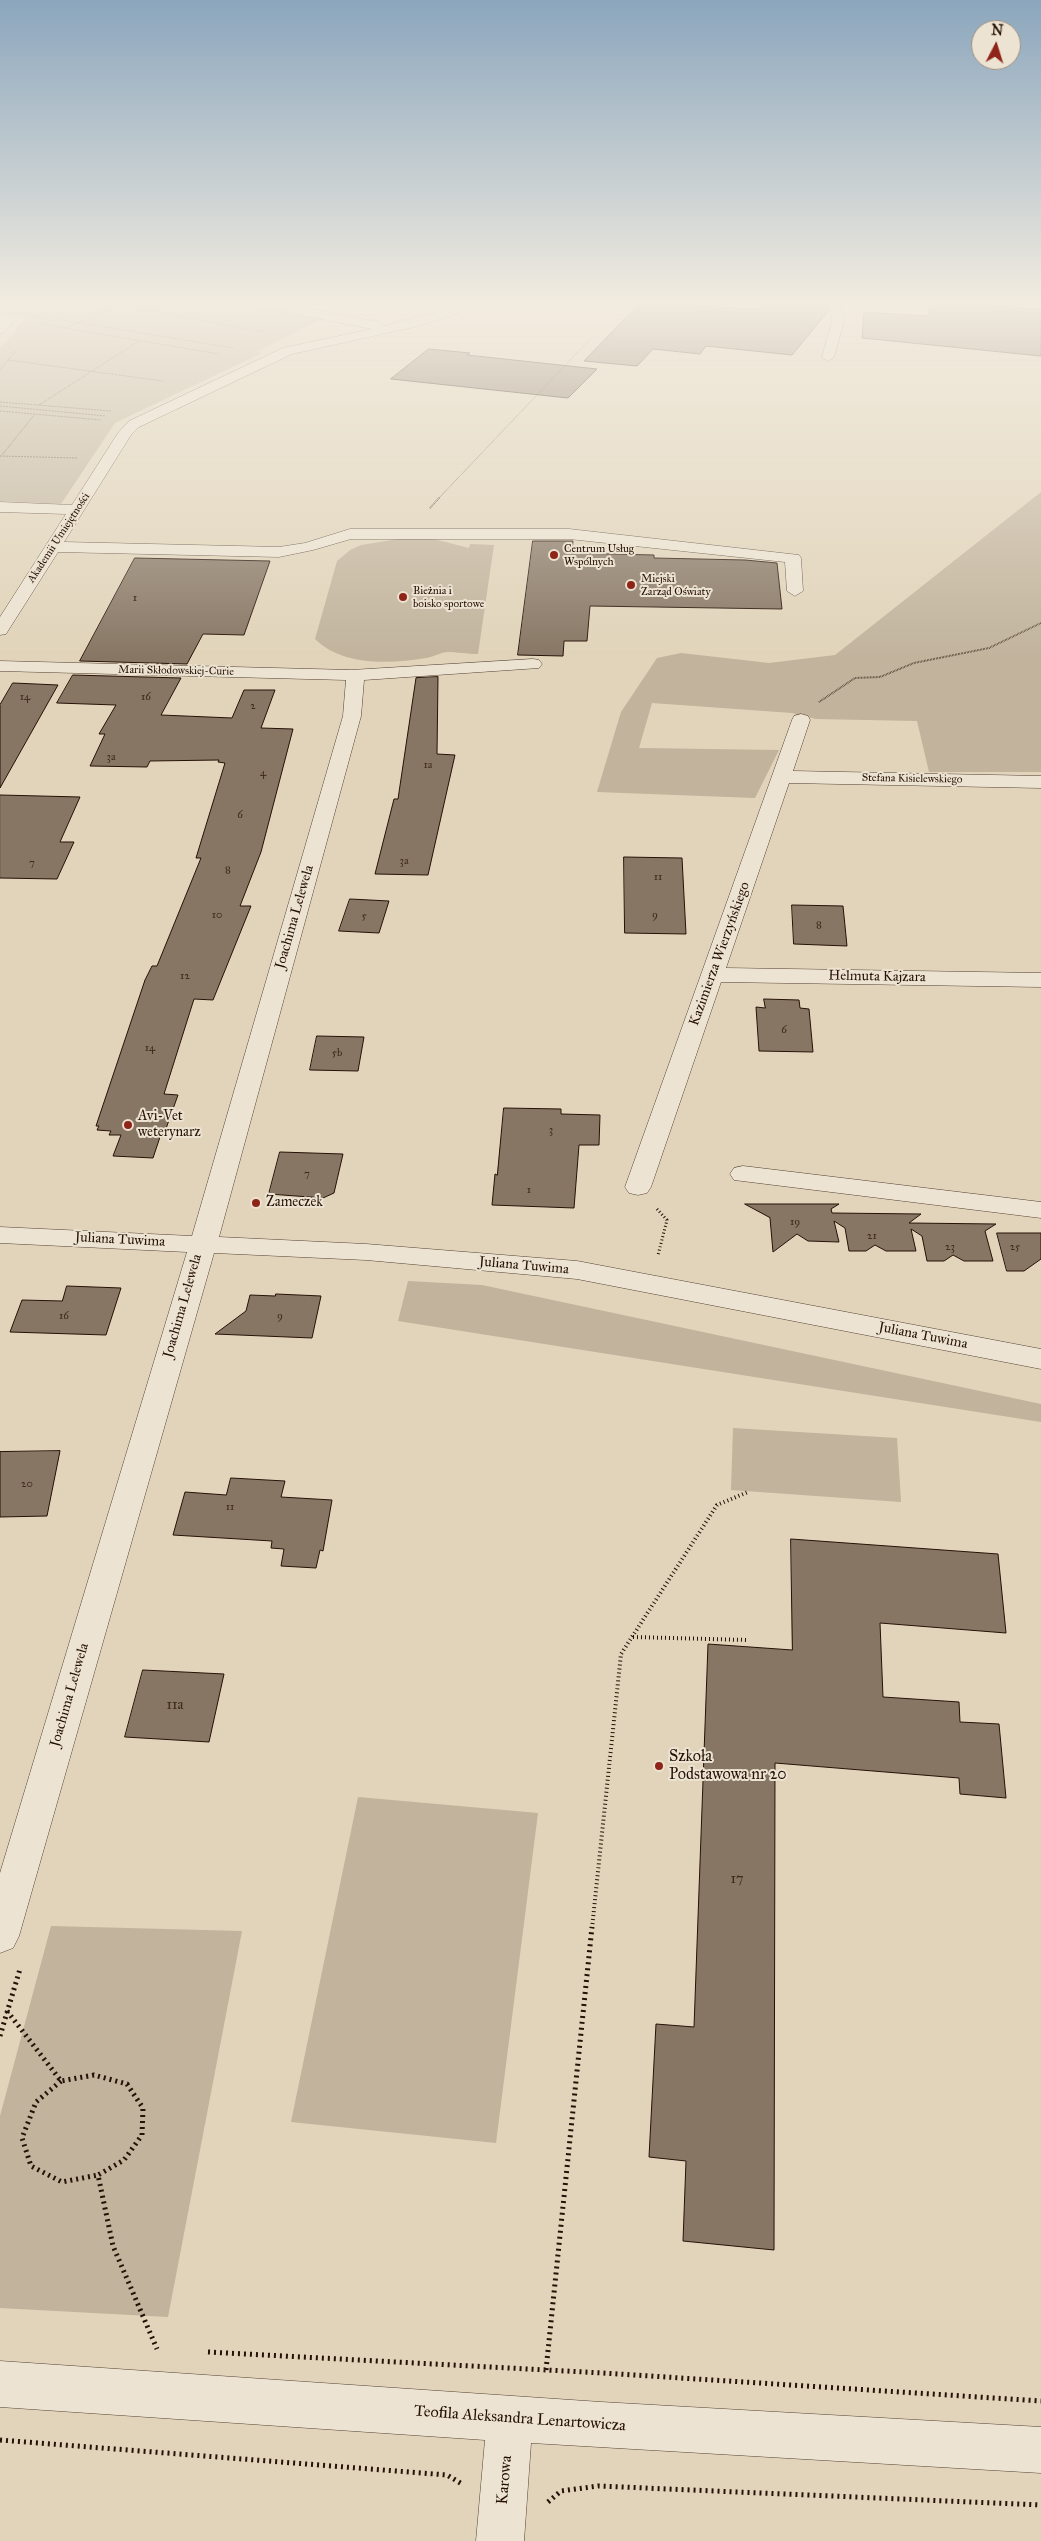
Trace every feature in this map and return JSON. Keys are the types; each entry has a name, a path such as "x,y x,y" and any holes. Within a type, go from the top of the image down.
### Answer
{"street":[{"name":"Akademii Umiejętności","path":"0,630 125,433 134,424 141,421"},
{"path":"0,508 77,510"},
{"path":"53,547 279,552 307,547 350,534 569,534 793,558 795,591"},
{"name":"Marii Skłodowskiej-Curie","path":"0,666 351,675 533,664"},
{"name":"Joachima Lelewela","path":"0,1936 352,716 355,679 351,675"},
{"name":"Kazimierza Wierzyńskiego","path":"638,1187 802,720"},
{"name":"Stefana Kisielewskiego","path":"783,777 1041,782"},
{"name":"Helmuta Kajzara","path":"712,975 1041,980"},
{"path":"743,1174 1041,1210"},
{"name":"Juliana Tuwima","path":"0,1235 366,1252 577,1270 1041,1358"},
{"name":"Teofila Aleksandra Lenartowicza","path":"0,2384 510,2419 1041,2450"},
{"name":"Karowa","path":"500,2541 510,2419"}],"path":[{"path":"0,456 30,421"},
{"path":"99,428 104,421"},
{"path":"405,534 513,421"},
{"path":"0,456 78,458"},
{"path":"802,720 822,699 855,678 880,677 914,663 989,648 1041,623"},
{"path":"638,1187 667,1220 658,1256"},
{"path":"546,2370 621,1654 717,1504 748,1492"},
{"path":"632,1637 747,1640"},
{"path":"7,2010 61,2081"},
{"path":"94,2075 127,2084 143,2108 142,2135 124,2160 98,2176 62,2182 31,2166 22,2138 36,2102 61,2081 94,2075"},
{"path":"98,2176 113,2246 157,2349"},
{"path":"147,2349 167,2350"},
{"path":"197,2351 546,2370 1041,2401"},
{"path":"0,2440 447,2476 468,2488"},
{"path":"543,2506 561,2491 598,2486 1041,2505"}],"shaded area":[{"path":"0,421 120,421 115,423 61,504 0,501"},
{"path":"1041,492 1041,772 929,772 917,721 816,719 792,713 652,703 639,748 779,750 755,798 597,792 621,712 657,658 681,653 769,663 835,655"},
{"name":"Bieżnia i boisko sportowe","path":"398,539 434,539 469,548 470,544 494,545 478,654 448,652 412,660 367,661 339,654 326,648 315,639 337,561 350,550 361,545"},
{"path":"408,1281 482,1285 1041,1404 1041,1422 398,1321"},
{"path":"733,1428 897,1438 901,1502 731,1490"},
{"path":"358,1797 538,1813 496,2143 291,2122"},
{"path":"51,1926 242,1931 168,2317 0,2308 0,2116"}],"building":[{"path":"533,541 573,541 572,553 654,555 654,558 745,560 777,563 782,609 590,606 587,641 564,641 563,656 518,655"},
{"path":"135,558 270,561 244,635 203,634 187,664 80,661"},
{"path":"73,675 181,678 161,715 232,718 244,690 275,690 261,728 293,729 261,852 240,906 251,906 213,1000 194,999 164,1094 178,1095 163,1137 160,1137 153,1158 113,1156 121,1135 109,1135 111,1131 97,1130 99,1126 96,1126 145,980 152,966 157,966 201,858 196,858 225,763 218,762 219,760 150,761 147,767 90,766 105,734 99,734 116,705 57,703"},
{"path":"438,677 437,754 455,755 428,875 375,874 394,799 398,799 416,678"},
{"path":"13,683 58,685 0,788 0,705"},
{"path":"0,795 80,797 60,842 74,842 57,879 0,878"},
{"path":"624,857 682,858 686,934 625,933"},
{"path":"350,899 389,901 379,933 339,931"},
{"path":"792,905 843,906 847,946 794,944"},
{"path":"764,999 799,1000 800,1008 809,1009 813,1052 759,1051 756,1007 765,1008"},
{"path":"317,1036 364,1037 358,1071 310,1070"},
{"path":"504,1108 561,1109 561,1114 600,1115 599,1145 579,1145 574,1208 492,1205"},
{"path":"280,1152 343,1154 334,1193 323,1198 269,1194"},
{"path":"745,1204 839,1204 831,1209 832,1213 921,1214 909,1223 996,1224 985,1231 993,1261 964,1261 953,1255 944,1261 927,1261 922,1236 911,1229 916,1251 886,1251 875,1245 866,1251 849,1251 845,1228 834,1221 839,1242 808,1241 797,1234 773,1252 770,1218"},
{"path":"997,1233 1041,1233 1041,1259 1024,1271 1007,1271"},
{"path":"67,1286 121,1288 106,1335 10,1332 22,1300 62,1301"},
{"path":"276,1294 321,1296 312,1338 215,1334 246,1311 250,1295 275,1296"},
{"path":"60,1451 47,1516 0,1517 0,1452"},
{"path":"231,1478 285,1481 281,1497 332,1500 323,1551 320,1550 316,1568 281,1566 284,1549 271,1548 272,1541 173,1535 185,1492 226,1495"},
{"path":"791,1539 998,1554 1006,1633 880,1623 883,1697 959,1702 960,1722 999,1724 1006,1798 960,1794 959,1778 775,1763 774,2250 683,2241 686,2161 649,2157 656,2024 694,2027 708,1644 792,1650"},
{"path":"143,1670 224,1674 209,1742 125,1737"}],"place":[{"name":"Centrum Usług Wspólnych","path":"554,555"},
{"name":"Miejski Zarząd Oświaty","path":"631,585"},
{"name":"Bieżnia i boisko sportowe","path":"403,597"},
{"name":"Avi-Vet weterynarz","path":"128,1125"},
{"name":"Zameczek","path":"256,1203"},
{"name":"Szkoła Podstawowa nr 20","path":"659,1766"}]}
